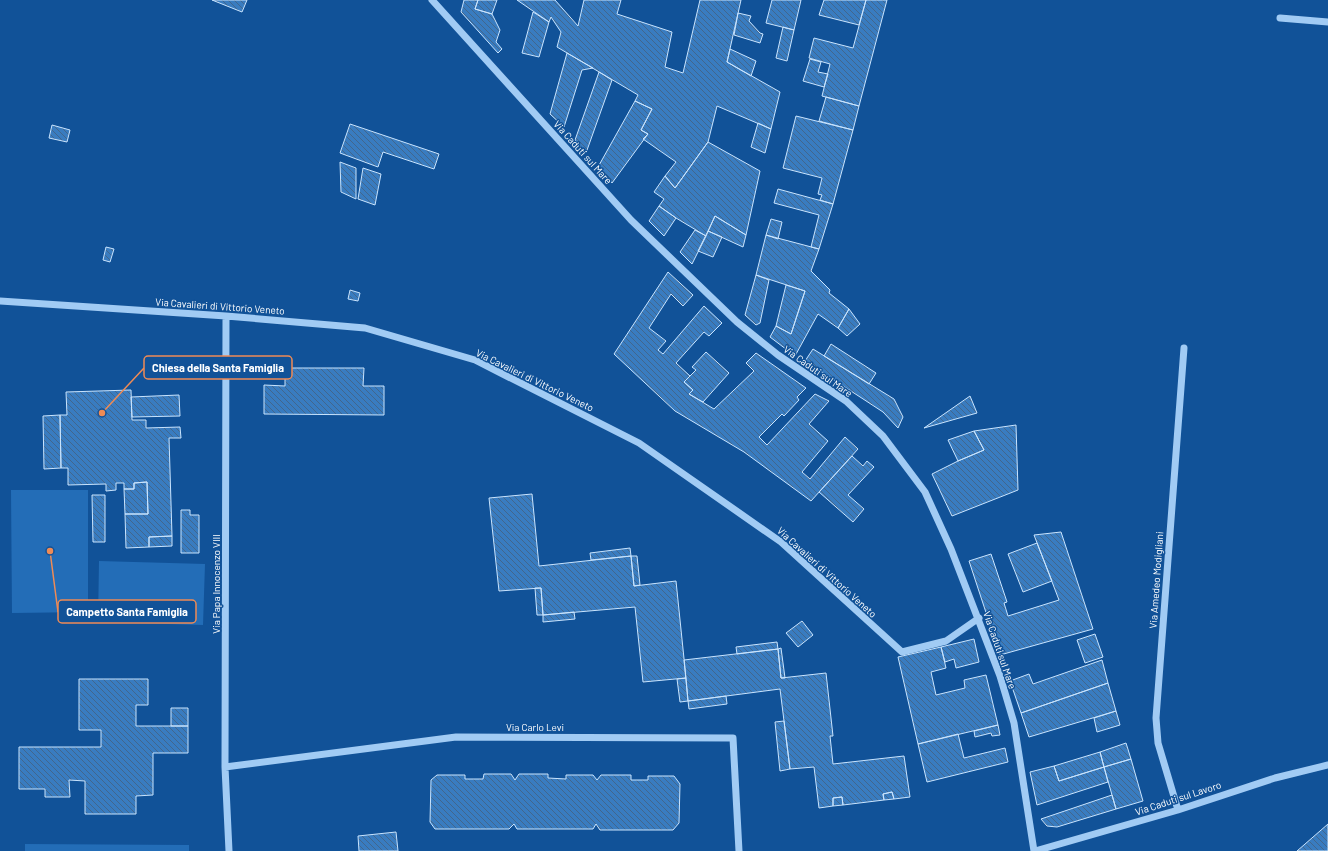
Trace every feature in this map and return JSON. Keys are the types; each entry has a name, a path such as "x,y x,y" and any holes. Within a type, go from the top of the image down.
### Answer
{"street":[{"name":"Via Caduti sul Mare","path":"432,0 631,220 737,322 778,355 846,401 883,436 925,492 952,549 1000,676 1014,723 1034,851"},
{"path":"1280,18 1328,22"},
{"name":"Via Cavalieri di Vittorio Veneto","path":"0,301 226,316 365,328 475,360 639,443 781,542 902,652 946,641 978,618"},
{"name":"Via Papa Innocenzo VIII","path":"226,316 225,767 229,851"},
{"name":"Via Amedeo Modigliani","path":"1178,810 1158,743 1156,718 1184,348"},
{"name":"Via Carlo Levi","path":"225,767 456,737 733,738 739,851"},
{"name":"Via Caduti sul Lavoro","path":"1034,851 1178,810 1275,778 1328,764"}],"shaded area":[{"path":"11,490 88,490 88,612 12,613"},
{"path":"99,561 205,564 203,625 98,622"},
{"path":"25,844 189,845 189,851 25,851"}],"building":[{"path":"212,0 247,0 242,12"},
{"path":"464,0 478,0 475,9 492,14 500,30 496,42 502,49 498,53 461,12"},
{"path":"478,0 497,0 492,14 475,9"},
{"path":"517,0 555,0 578,26 584,0 621,0 617,14 672,32 665,67 683,73 700,0 741,0 727,62 780,92 771,129 717,106 708,142 675,188 665,176 676,162 643,139 648,134 641,130 652,109 635,101 638,95 557,47 561,32 551,17 549,22"},
{"path":"772,0 801,0 794,30 766,23"},
{"path":"824,0 866,0 859,25 819,15"},
{"path":"866,0 887,0 859,106 822,96 830,64 809,58 814,38 853,48"},
{"path":"533,12 549,22 539,57 522,53"},
{"path":"738,13 751,16 749,21 760,33 763,34 760,43 734,35"},
{"path":"783,27 794,30 787,61 776,58"},
{"path":"730,49 756,61 751,76 727,62"},
{"path":"567,53 593,68 582,70 564,127 550,114"},
{"path":"810,59 821,62 818,72 828,74 824,87 803,81"},
{"path":"599,72 612,80 586,153 575,140"},
{"path":"826,97 859,106 853,130 819,121"},
{"path":"635,101 652,109 641,130 648,134 612,183 598,167"},
{"path":"796,116 853,130 833,204 820,200 822,195 818,194 822,178 783,168"},
{"path":"758,123 771,129 765,153 751,147"},
{"path":"350,124 439,154 434,169 383,152 378,167 340,153"},
{"path":"52,125 70,130 67,142 49,138"},
{"path":"708,142 760,171 746,235 715,216 706,236 659,206 664,199 654,192 665,176 675,188"},
{"path":"340,162 356,168 356,199 341,192"},
{"path":"363,168 381,174 375,205 358,199"},
{"path":"778,189 833,204 819,249 811,247 819,215 774,203"},
{"path":"659,206 676,218 664,236 649,221"},
{"path":"715,216 746,235 743,247 708,231"},
{"path":"771,219 782,222 778,239 766,235"},
{"path":"695,230 706,236 692,264 680,252"},
{"path":"708,231 722,237 713,257 698,251"},
{"path":"766,235 819,249 811,271 830,290 829,293 849,309 838,328 818,314 795,356 770,337 776,326 791,334 805,291 756,275"},
{"path":"106,247 114,249 110,262 103,260"},
{"path":"668,272 693,295 683,306 671,294 649,328 666,341 658,350 663,354 704,306 722,323 709,336 704,332 676,363 690,376 684,382 693,390 689,394 714,409 754,371 746,363 756,353 806,388 797,397 799,400 784,416 782,414 759,437 767,445 815,394 829,401 809,424 828,441 802,472 810,479 845,437 858,449 811,501 744,452 675,411 614,354"},
{"path":"756,275 769,280 760,323 756,325 745,315"},
{"path":"786,285 805,291 791,334 776,326"},
{"path":"350,290 360,293 358,301 348,299"},
{"path":"849,309 860,324 847,336 838,328"},
{"path":"831,344 876,373 869,384 824,356"},
{"path":"813,349 894,399 903,417 898,428 883,412 805,361"},
{"path":"706,352 729,373 703,402 689,394 693,390 684,382 696,370 692,367"},
{"path":"285,368 364,368 363,386 384,386 384,415 264,414 264,385 285,386"},
{"path":"131,390 132,420 146,420 146,428 180,427 181,438 169,438 172,536 149,537 149,547 126,548 125,514 148,514 147,482 134,483 134,489 124,489 124,483 116,483 116,490 106,491 106,484 68,485 68,468 61,468 60,415 67,415 66,392"},
{"path":"179,395 180,416 132,417 131,397"},
{"path":"970,396 977,413 924,428"},
{"path":"60,415 61,468 44,469 43,416"},
{"path":"1016,425 1018,490 952,516 932,474 984,450 974,431"},
{"path":"974,431 984,450 958,461 948,440"},
{"path":"852,456 863,466 867,461 874,467 848,495 864,509 853,522 819,492"},
{"path":"147,482 148,514 125,514 124,489 134,489 134,483"},
{"path":"532,494 539,566 631,556 634,586 676,581 686,678 643,682 635,607 543,615 541,588 499,591 489,498"},
{"path":"92,495 105,495 105,542 93,542"},
{"path":"181,510 190,510 190,515 199,515 199,553 181,553"},
{"path":"1061,532 1093,629 1000,655 969,561 991,554 1007,602 1004,603 1008,616 1059,600 1034,535"},
{"path":"172,536 172,546 149,547 149,537"},
{"path":"1037,543 1052,581 1023,592 1008,554"},
{"path":"630,548 631,556 591,560 590,553"},
{"path":"631,556 637,556 640,585 634,586"},
{"path":"535,588 541,588 543,615 537,615"},
{"path":"574,612 575,619 543,622 543,615"},
{"path":"802,621 813,635 798,647 786,633"},
{"path":"1095,634 1103,657 1085,663 1077,640"},
{"path":"974,639 979,662 956,668 954,659 945,662 941,647"},
{"path":"777,642 778,649 737,654 736,647"},
{"path":"941,647 946,668 931,672 936,695 965,688 964,680 986,675 998,725 918,744 898,657"},
{"path":"781,648 785,678 781,678 778,649"},
{"path":"778,649 781,678 826,673 833,736 830,736 833,764 904,756 910,797 894,799 892,792 883,794 884,800 843,805 842,797 833,798 833,806 819,808 814,767 790,769 780,689 688,701 684,660"},
{"path":"1102,660 1108,683 1021,713 1010,681 1029,674 1033,684"},
{"path":"686,678 688,701 680,702 677,679"},
{"path":"79,679 148,679 148,705 136,705 136,726 188,726 188,753 153,753 153,795 136,796 136,814 85,814 85,781 69,780 70,797 45,797 45,789 19,789 19,747 101,747 101,730 79,730"},
{"path":"1108,683 1116,711 1029,737 1021,713"},
{"path":"726,696 727,704 689,709 688,701"},
{"path":"171,708 188,708 188,726 171,726"},
{"path":"1116,711 1120,725 1097,732 1094,718"},
{"path":"784,721 790,769 780,771 775,722"},
{"path":"998,725 1000,735 992,736 991,733 975,737 974,731"},
{"path":"958,734 964,758 1005,748 1008,762 927,782 918,744"},
{"path":"1126,743 1131,759 1104,767 1100,752"},
{"path":"1100,752 1104,767 1059,781 1054,766"},
{"path":"1131,759 1143,801 1116,809 1104,767"},
{"path":"1054,766 1059,781 1104,767 1108,782 1037,805 1030,772"},
{"path":"484,774 511,774 515,780 519,774 548,774 548,778 566,779 566,775 593,775 597,780 601,775 631,775 631,780 648,780 648,776 674,776 680,784 679,823 673,830 600,830 596,824 593,829 517,829 514,824 509,829 435,829 430,822 431,780 437,775 465,775 465,779 483,779"},
{"path":"892,792 894,799 884,800 883,794"},
{"path":"1112,795 1116,809 1057,827 1047,826 1041,819"},
{"path":"842,797 843,805 833,806 833,798"},
{"path":"1328,824 1328,851 1297,851"},
{"path":"396,832 398,851 359,851 358,836"}],"place":[{"name":"Chiesa della Santa Famiglia","path":"102,413"},
{"name":"Campetto Santa Famiglia","path":"50,551"}]}
